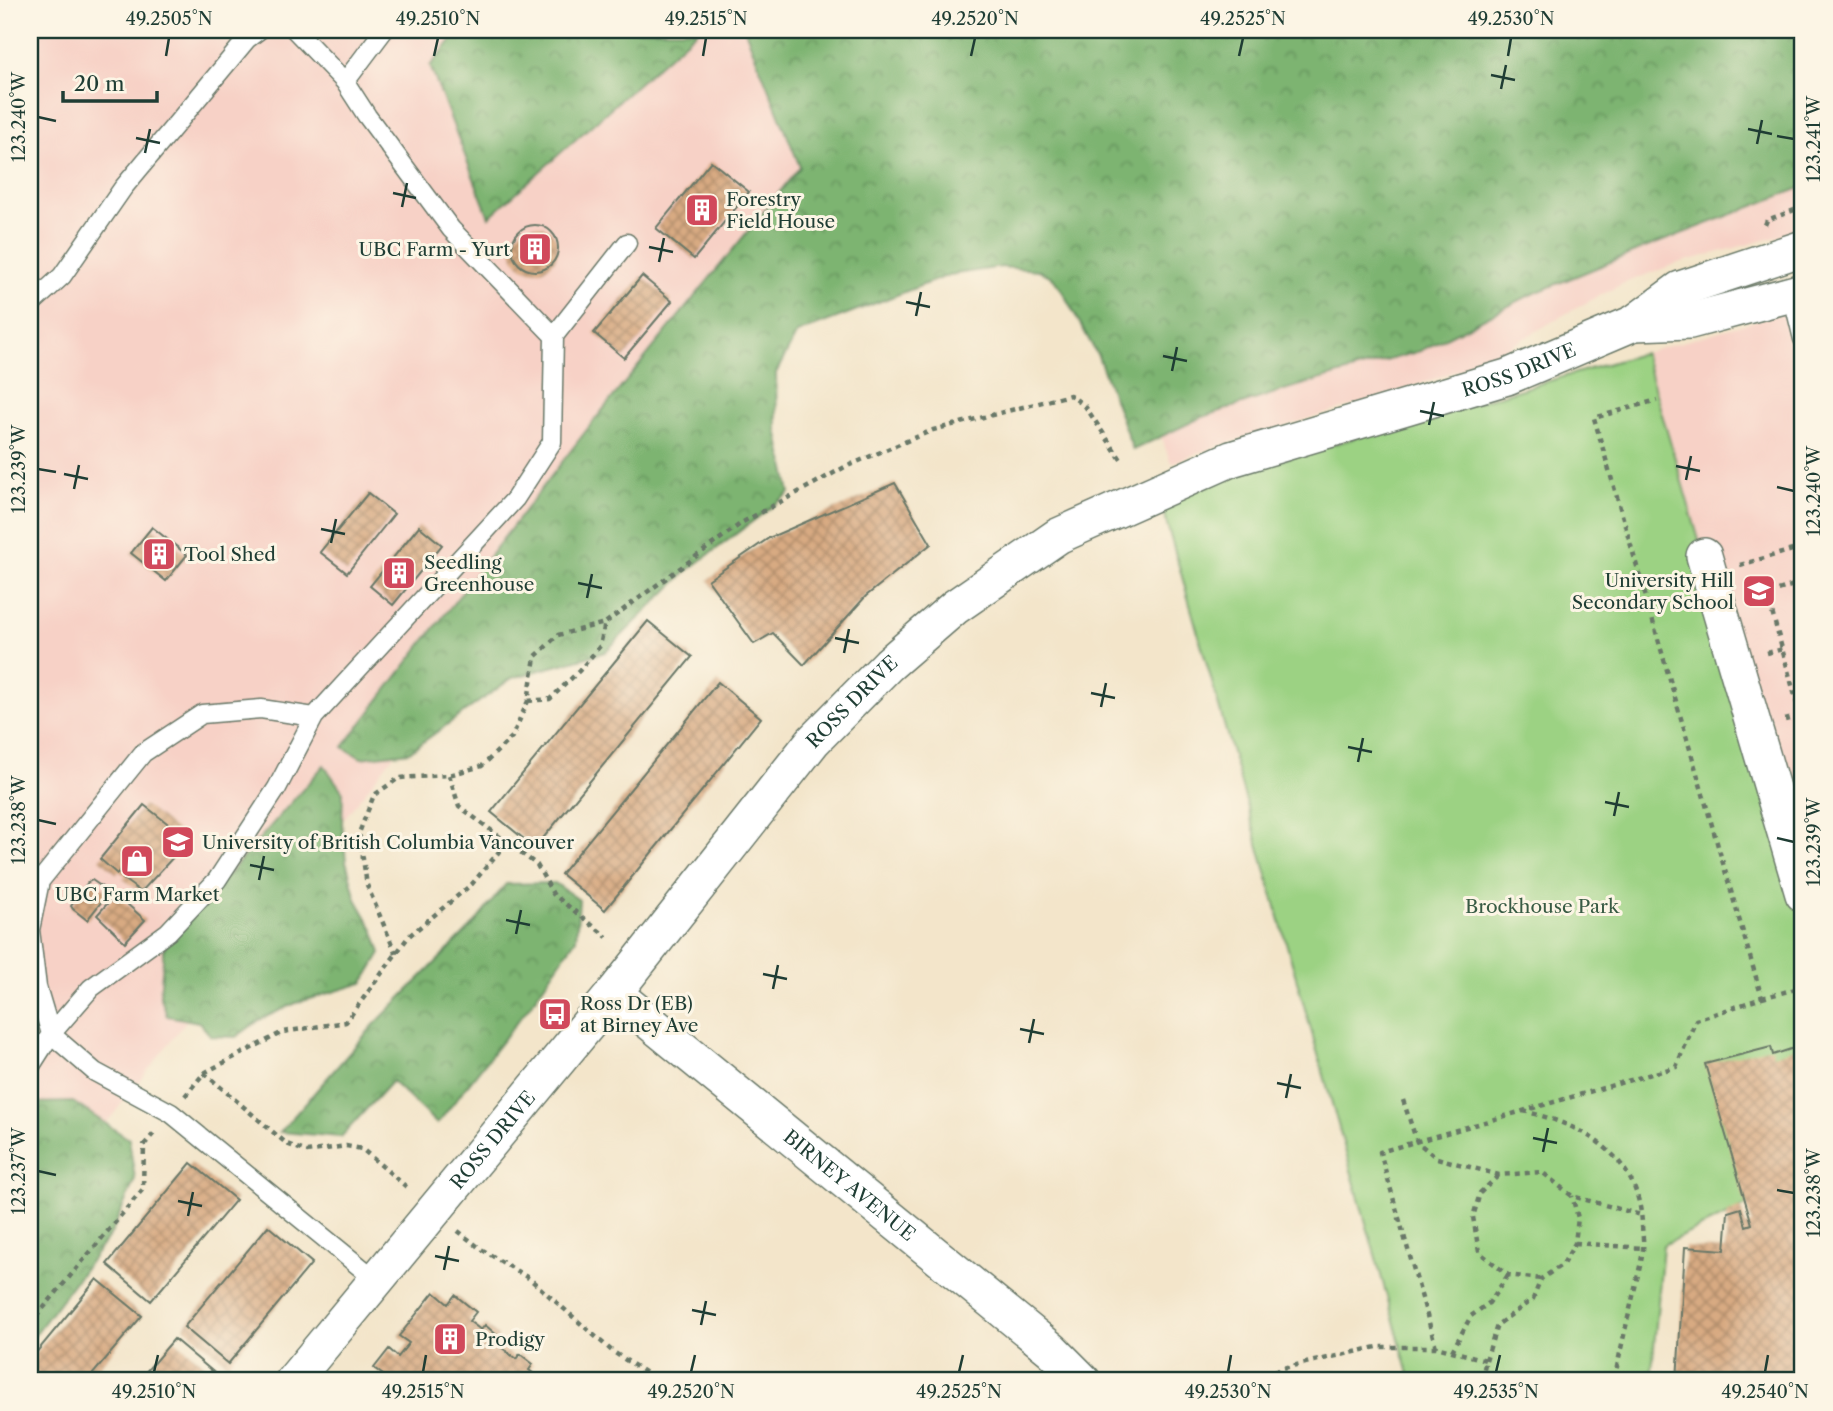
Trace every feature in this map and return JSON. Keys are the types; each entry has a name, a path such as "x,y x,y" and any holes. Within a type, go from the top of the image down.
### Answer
{"street":[{"name":"ROSS DRIVE","path":"293,1381 614,993 813,741 889,664 955,607 1058,536 1231,459 1507,377 1634,323 1680,289 1803,248"},
{"name":"ROSS DRIVE","path":"1634,323 1690,321 1798,293"},
{"path":"1707,565 1803,894"},
{"name":"BIRNEY AVENUE","path":"614,993 1052,1350 1083,1381"}],"lane":[{"path":"30,305 62,276 122,188 247,39 259,30"},
{"path":"295,30 345,82 451,229 554,336"},
{"path":"345,82 384,30"},
{"path":"30,1067 51,1034 91,988 168,932 217,880 277,788 314,718 515,499 552,442 554,336 627,243"},
{"path":"1798,293 1803,339"},
{"path":"314,718 261,709 202,714 143,753 40,881 30,930 37,987 51,1034 95,1072 171,1113 376,1280"}],"path":[{"path":"1767,219 1803,207"},
{"path":"396,954 367,885 359,833 374,794 399,778 449,775 482,766 512,737 528,701 536,657 558,635 606,623 743,522 845,467 933,430 1069,395 1085,406 1122,461"},
{"path":"1657,400 1594,418 1762,998"},
{"path":"1707,565 1803,547"},
{"path":"1803,582 1767,594 1803,725"},
{"path":"528,701 550,699 579,671 600,646 606,623"},
{"path":"449,775 459,806 537,865 553,894 607,937"},
{"path":"30,1324 143,1189 144,1145 204,1073 283,1032 346,1022 409,936 472,884 508,842"},
{"path":"1436,1347 1380,1152 1676,1067 1696,1020 1803,987"},
{"path":"204,1073 287,1144 307,1152 346,1146 362,1149 481,1249 530,1279 612,1351 658,1381"},
{"path":"1403,1100 1417,1142 1437,1158 1499,1175 1542,1172 1572,1196 1641,1215"},
{"path":"1523,1111 1551,1117 1602,1144 1625,1169 1637,1194 1643,1248 1614,1381"},
{"path":"1499,1175 1480,1193 1473,1217 1479,1252 1508,1275 1541,1279"},
{"path":"1481,1381 1497,1325 1533,1299 1541,1279 1563,1264 1575,1242 1578,1218 1572,1196"},
{"path":"1575,1242 1643,1248"},
{"path":"1452,1351 1471,1316 1489,1303 1508,1275"},
{"path":"1256,1381 1283,1368 1377,1347 1436,1347 1486,1360"}],"shaded area":[{"name":"University of British Columbia Vancouver","path":"30,30 1803,30 1803,230 1678,263 1624,283 1494,356 1407,389 1171,463 1066,184 735,318 30,1221"},
{"name":"University Hill Secondary School","path":"1803,307 1803,894 1644,353"}],"green space":[{"path":"460,30 698,30 489,217 430,66"},
{"path":"745,30 1803,30 1803,187 1530,295 1420,351 1284,390 1200,418 1133,450 1098,356 1061,289 1052,277 1039,270 1001,267 949,275 797,333 776,373 777,429 790,493 686,572 605,652 512,678 409,752 361,758 343,747 592,423 800,167"},
{"name":"Brockhouse Park","path":"1644,353 1803,894 1803,1179 1663,1245 1651,1381 1411,1381 1161,503 1260,466"},
{"path":"324,765 343,792 342,824 346,861 356,899 373,929 381,953 363,983 296,1003 261,1019 236,1037 211,1036 199,1022 167,1016 160,995 164,948"},
{"path":"555,883 579,900 576,939 531,1004 437,1124 392,1081 341,1137 280,1132 373,1026 474,924 506,884"},
{"path":"73,1102 129,1139 135,1179 112,1232 30,1341 30,1103"}],"building":[{"name":"Forestry Field House","path":"711,161 749,192 694,259 656,228"},
{"name":"UBC Farm - Yurt","path":"535,225 551,232 558,248 551,264 535,271 519,264 512,248 519,232"},
{"path":"642,276 672,301 624,358 594,333"},
{"path":"895,483 931,544 866,596 804,665 773,633 754,644 708,580 769,538"},
{"path":"368,493 394,514 347,573 320,552"},
{"name":"Seedling Greenhouse","path":"419,526 442,545 393,605 370,586"},
{"name":"Tool Shed","path":"152,527 187,555 166,581 131,553"},
{"path":"648,621 692,657 535,848 491,812"},
{"path":"718,682 761,718 605,910 561,874"},
{"path":"144,805 189,840 141,892 123,879 126,876 119,871 117,874 100,859"},
{"path":"92,880 109,892 87,920 71,906"},
{"path":"116,894 145,920 125,942 97,915"},
{"path":"1803,1045 1803,1381 1677,1381 1685,1247 1725,1250 1728,1212 1741,1208 1746,1226 1752,1224 1705,1064 1771,1047 1773,1055"},
{"path":"191,1163 236,1200 151,1301 107,1264"},
{"path":"268,1226 312,1263 228,1364 184,1327"},
{"path":"97,1279 142,1316 87,1381 30,1381 30,1360"},
{"name":"Prodigy","path":"434,1292 448,1304 455,1295 476,1312 469,1321 481,1330 485,1325 498,1336 495,1342 516,1359 520,1354 533,1364 529,1370 543,1381 379,1381 383,1375 374,1368 389,1349 398,1357 409,1343 399,1336"},
{"path":"174,1339 218,1376 214,1381 138,1381"}],"place":[{"name":"Forestry Field House","path":"702,210"},
{"name":"UBC Farm - Yurt","path":"535,249"},
{"name":"Tool Shed","path":"159,554"},
{"name":"Seedling Greenhouse","path":"399,573"},
{"name":"University Hill Secondary School","path":"1759,591"},
{"name":"University of British Columbia Vancouver","path":"178,842"},
{"name":"UBC Farm Market","path":"137,861"},
{"name":"Ross Dr (EB) at Birney Ave","path":"555,1014"},
{"name":"Prodigy","path":"450,1339"}]}
